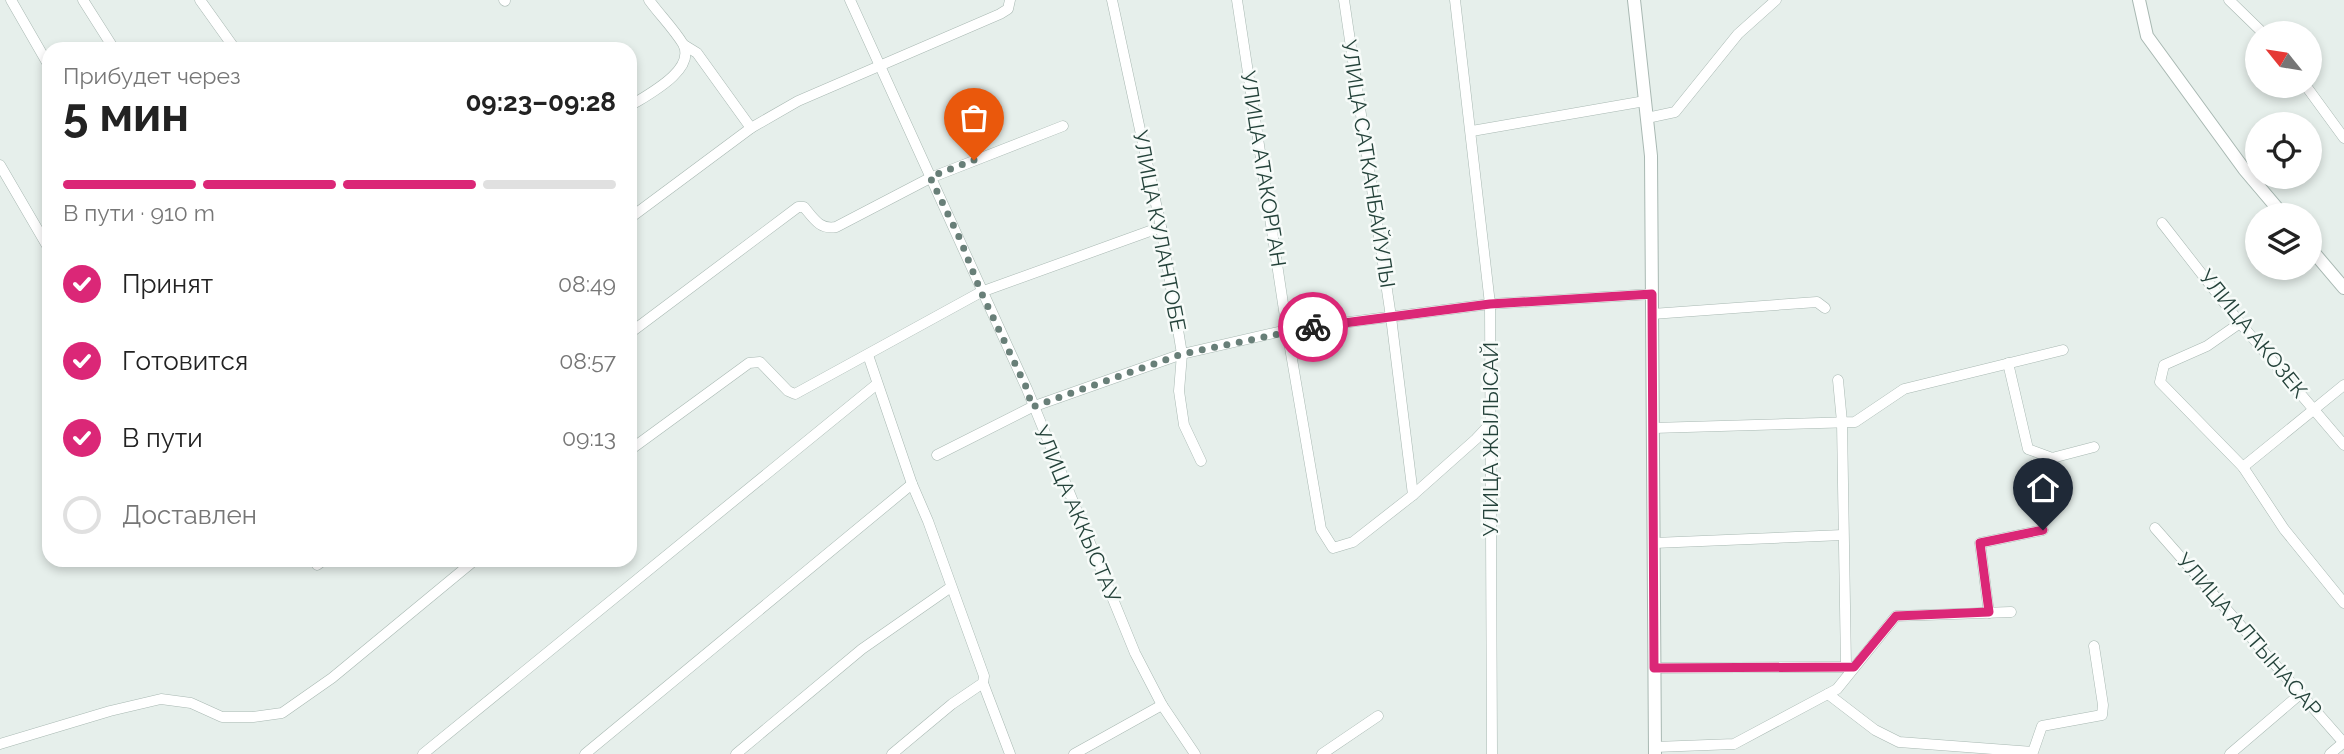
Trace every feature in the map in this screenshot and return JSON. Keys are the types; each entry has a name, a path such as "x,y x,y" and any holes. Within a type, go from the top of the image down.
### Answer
{"street":[{"path":"11,0 42,54"},
{"path":"83,0 110,42"},
{"path":"200,0 230,42"},
{"path":"649,0 684,45 697,53 751,128"},
{"name":"УЛИЦА АККЫСТАУ","path":"850,0 1027,389 1032,407 1135,653 1162,705 1195,754"},
{"path":"637,213 751,128 837,83 882,67 1000,14 1009,9 1010,0"},
{"name":"УЛИЦА КУЛАНТОБЕ","path":"1112,0 1161,228 1182,354 1179,391 1184,425 1201,461"},
{"name":"УЛИЦА АТАКОРГАН","path":"1237,0 1287,330 1321,529 1333,548 1353,542 1413,495 1491,423"},
{"name":"УЛИЦА САТКАНБАЙУЛЫ","path":"1344,0 1391,317 1413,495"},
{"name":"УЛИЦА ЖЫЛЫСАЙ","path":"1455,0 1490,304 1492,754"},
{"path":"1634,0 1651,156 1655,750 1734,744 1837,689 1850,667 1896,616 2011,612"},
{"path":"1647,118 1675,112 1738,34 1776,0"},
{"path":"2139,0 2147,36 2244,169 2273,203"},
{"path":"2229,0 2251,21"},
{"path":"637,101 682,67 684,45"},
{"path":"2315,98 2344,138"},
{"path":"1472,131 1645,101"},
{"path":"637,327 798,207 804,207 819,225 827,229 836,227 930,177 1063,126"},
{"path":"0,165 42,237"},
{"name":"УЛИЦА АКОЗЕК","path":"2162,223 2240,323 2344,445"},
{"path":"637,445 749,363 761,362 788,391 795,394 981,292 1161,228"},
{"path":"2322,262 2344,288"},
{"path":"937,455 1032,407 1182,354 1287,330 1490,304 1652,294"},
{"path":"1652,314 1817,302 1825,308"},
{"path":"2240,323 2207,346 2164,365 2160,382 2243,467 2284,529 2344,603"},
{"path":"1653,428 1855,422 1904,388 2063,350"},
{"path":"868,355 1010,754"},
{"path":"2008,363 2028,449 2052,458 2094,447"},
{"path":"1838,380 1842,422 1843,535 1850,667"},
{"path":"423,754 877,384"},
{"path":"2243,467 2344,385"},
{"path":"585,754 912,484"},
{"name":"УЛИЦА АЛТЫНАСАР","path":"2154,528 2344,743"},
{"path":"1989,612 1980,543 2043,530"},
{"path":"1654,543 1843,535"},
{"path":"0,744 110,711 161,699 191,703 222,717 282,713 332,678 467,567"},
{"path":"736,754 862,649 951,587"},
{"path":"1828,694 1875,730 1899,742 2033,752 2042,726 2102,715 2104,705 2094,646"},
{"path":"1654,668 1850,667"},
{"path":"892,754 952,704 983,683"},
{"path":"2230,754 2299,695"},
{"path":"1074,754 1162,705"},
{"path":"1322,754 1378,716"},
{"path":"2334,753 2344,743"}],"way so far":[{"path":"974,160 930,177 1027,389 1032,407 1182,354 1287,330 1313,327"}],"route":[{"path":"1313,327 1490,304 1652,294 1654,668 1854,667 1896,616 1989,612 1980,543 2043,530"}]}
